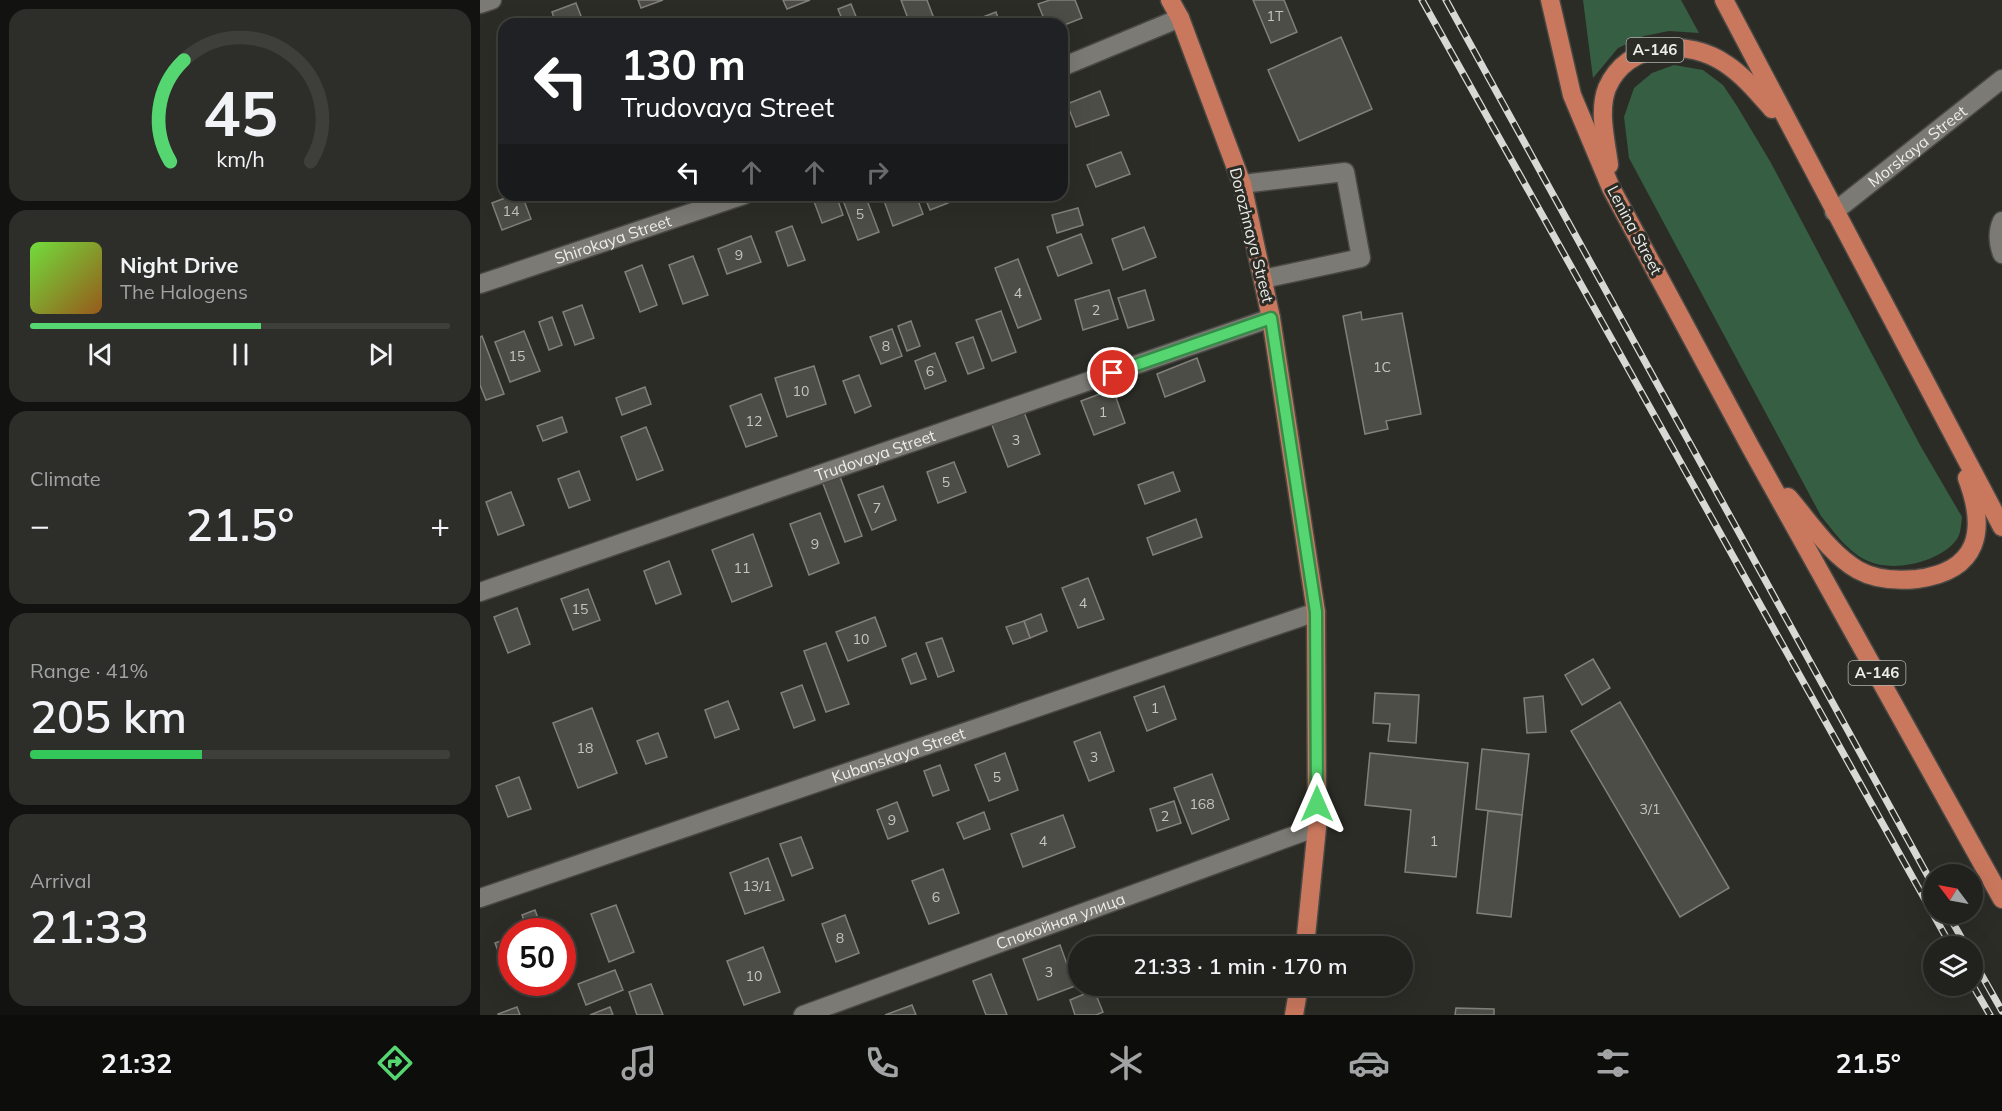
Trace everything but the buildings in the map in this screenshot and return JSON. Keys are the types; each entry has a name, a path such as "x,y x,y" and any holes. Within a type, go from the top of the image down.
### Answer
{"main road":[{"name":"Dorozhnaya Street","path":"1170,0 1180,18 1242,184 1271,318 1316,612 1317,828 1306,936"},
{"name":"Lenina Street","path":"1550,0 1572,95 1611,188 1751,448"},
{"name":"А-146","path":"1724,0 2002,527"},
{"name":"А-146","path":"1611,188 1604,123 1607,89 1624,65 1645,52 1670,47 1687,47 1707,53 1726,63 1752,86 1790,128"},
{"name":"А-146","path":"1751,448 1781,489 1818,531 1841,556 1858,569 1872,576 1904,580 1942,573 1958,565 1971,549 1977,535 1978,523 1968,482 1935,402"},
{"name":"А-146","path":"1751,448 2002,899"},
{"path":"1294,1015 1297,996"}],"street":[{"path":"480,4 492,0"},
{"path":"1068,65 1180,18"},
{"name":"Morskaya Street","path":"1834,212 2002,79"},
{"path":"1242,184 1345,172 1361,258 1263,279"},
{"name":"Shirokaya Street","path":"480,284 726,201"},
{"path":"2002,221 1999,227 1999,245 2002,254"},
{"name":"Trudovaya Street","path":"480,592 1271,318"},
{"name":"Kubanskaya Street","path":"480,898 1316,612"},
{"name":"Спокойная улица","path":"803,1015 1317,828"}],"green space":[{"path":"1583,0 1681,0 1699,33 1669,31 1644,36 1618,48 1593,78"},
{"path":"1674,65 1703,70 1723,85 1771,163 1920,445 1962,517 1958,537 1940,554 1903,565 1890,566 1868,561 1842,541 1821,516 1629,158 1624,117 1634,88 1652,73"}],"railway":[{"path":"1422,0 1945,936"},
{"path":"1446,0 1923,867"},
{"path":"1954,924 1960,936"},
{"path":"1983,977 2002,1011"},
{"path":"1979,996 1990,1015"}],"route":[{"path":"1113,373 1271,318 1316,612 1317,804"}]}
